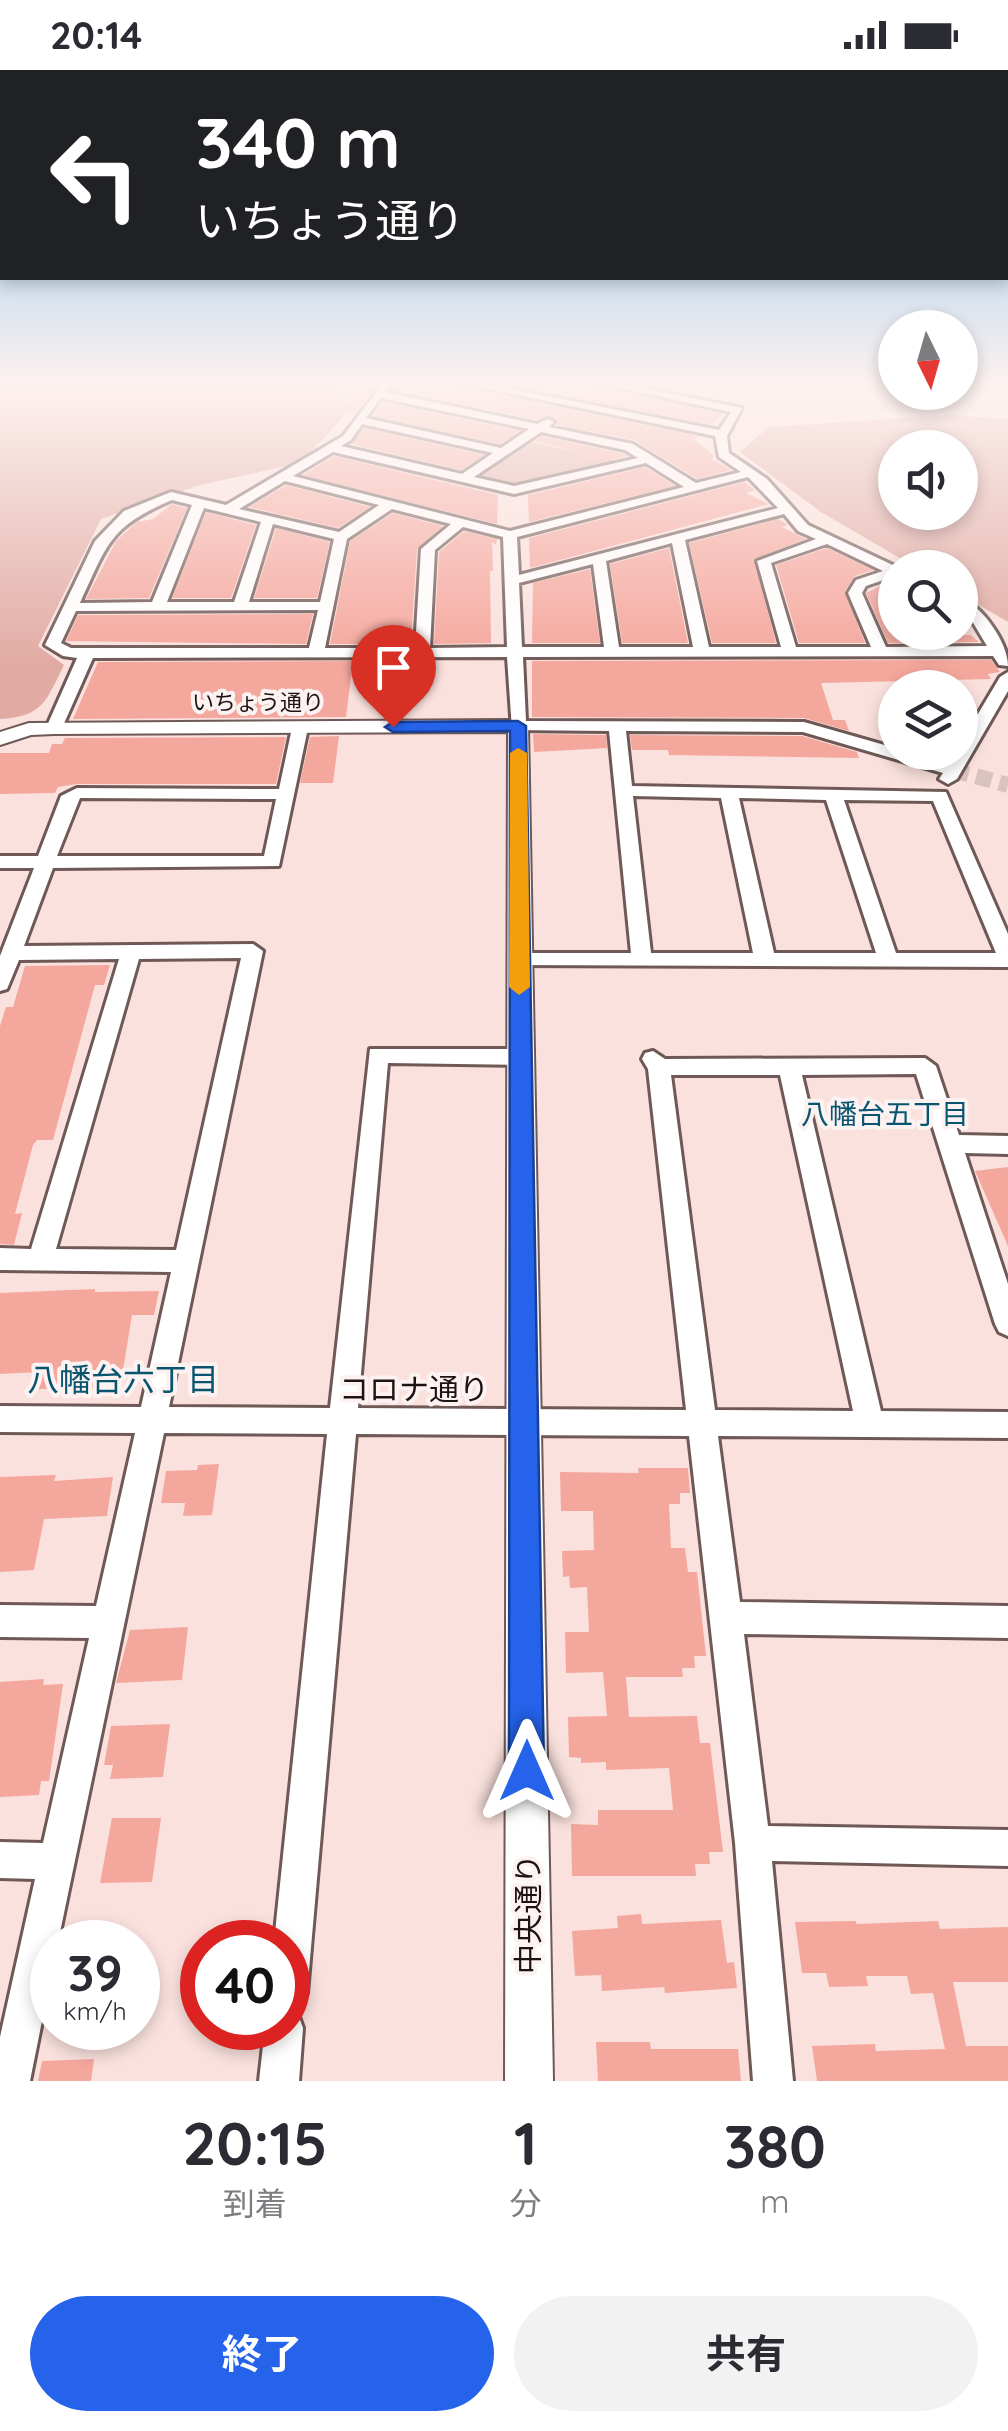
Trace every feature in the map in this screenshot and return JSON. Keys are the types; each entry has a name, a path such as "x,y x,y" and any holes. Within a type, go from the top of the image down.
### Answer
{"street":[{"path":"454,476 514,490 575,476"},
{"path":"463,478 466,476"},
{"path":"674,476 693,488"},
{"path":"231,508 284,477 510,534 743,476"},
{"path":"754,476 802,528 878,563"},
{"path":"341,537 171,496 130,514 102,541 53,646 68,653 998,651"},
{"path":"158,606 200,500"},
{"path":"316,652 341,537 390,504"},
{"path":"512,581 785,510"},
{"path":"240,606 268,519"},
{"path":"422,652 428,549 461,522"},
{"path":"510,534 518,726 804,727 878,748"},
{"path":"678,538 702,652"},
{"path":"790,651 764,562 829,539"},
{"path":"598,558 612,652"},
{"path":"878,577 861,583 855,593 878,646"},
{"path":"68,607 326,606"},
{"path":"978,618 1008,673 978,726"},
{"path":"54,728 87,653"},
{"name":"いちょう通り","path":"4,735 54,728 518,726"},
{"name":"中央通り","path":"518,726 528,2081"},
{"path":"617,726 642,960"},
{"path":"0,862 272,862 300,728"},
{"path":"519,960 1008,963 940,796 953,770"},
{"path":"625,791 940,796"},
{"path":"729,793 765,960"},
{"path":"0,984 70,796 286,794"},
{"path":"833,794 888,960"},
{"path":"10,2081 253,951 12,953"},
{"path":"40,1260 131,952"},
{"path":"295,1920 378,1055 520,1057"},
{"path":"773,2081 753,1844 656,1063 924,1066 1008,1324"},
{"path":"789,1066 870,1424"},
{"path":"950,1144 1008,1145"},
{"path":"0,1259 188,1261"},
{"name":"コロナ通り","path":"0,1419 1008,1425"},
{"path":"726,1618 1008,1622"},
{"path":"0,1622 111,1622"},
{"path":"753,1844 1008,1848"},
{"path":"0,1860 58,1860"},
{"path":"279,2081 282,2050"}],"shaded area":[{"path":"0,476 242,476 200,485 101,519 38,646 64,665 34,711 0,719"},
{"path":"473,476 556,476 514,486"},
{"path":"772,476 878,476 878,530 978,530 978,476 1008,476 1008,622 978,604 978,550 886,550 821,512"}],"building":[{"path":"306,476 417,476 498,495 497,524"},
{"path":"608,476 659,476 675,486 529,522 528,495"},
{"path":"744,482 755,490 746,493 769,504 530,568 529,538"},
{"path":"286,485 370,507 338,528 249,507"},
{"path":"172,504 187,508 149,598 86,599 116,541 137,522 153,519"},
{"path":"206,512 256,525 231,598 172,598"},
{"path":"393,513 443,526 417,549 411,644 330,644 350,541"},
{"path":"778,519 788,525 782,527 806,539 754,559 776,643 712,643 689,543"},
{"path":"276,528 330,542 317,598 254,598"},
{"path":"464,531 497,539 496,545 492,542 490,571 491,643 434,644 439,552"},
{"path":"669,548 688,643 622,643 610,564"},
{"path":"827,548 873,570 855,576 845,591 865,643 799,643 776,565"},
{"path":"590,569 600,643 532,643 533,583"},
{"path":"878,587 878,620 866,593"},
{"path":"313,614 306,644 66,641 78,615"},
{"path":"991,660 1000,672 988,674 991,679 978,679 978,670 878,670 878,682 821,683 833,720 845,720 849,731 804,718 532,717 532,661"},
{"path":"353,661 346,717 73,719 98,662"},
{"path":"533,734 606,735 607,748 534,752"},
{"path":"630,735 802,736 857,752 859,758 669,755 668,750 632,750"},
{"path":"339,736 333,783 300,783 310,737"},
{"path":"286,737 276,784 77,784 58,787 55,793 0,794 0,753 49,753 52,744 62,744 65,738"},
{"path":"110,965 104,985 95,985 53,1140 37,1140 33,1145 15,1214 22,1213 14,1245 0,1244 0,1026 6,1007 13,1007 25,966"},
{"path":"1008,1167 1008,1246 975,1171"},
{"path":"159,1291 154,1315 132,1315 120,1388 36,1389 39,1372 0,1374 0,1293"},
{"path":"219,1464 212,1515 183,1516 185,1503 161,1503 166,1471 197,1470 198,1465"},
{"path":"638,1468 688,1468 690,1493 680,1493 680,1504 669,1504 671,1548 685,1548 688,1572 697,1572 706,1656 694,1656 695,1668 682,1668 683,1677 626,1677 629,1717 697,1716 700,1743 710,1743 723,1852 709,1852 710,1864 695,1864 696,1876 572,1876 571,1824 598,1825 598,1810 673,1810 669,1768 606,1770 606,1762 581,1763 581,1758 569,1757 568,1717 607,1716 603,1672 566,1673 565,1632 589,1632 587,1587 570,1588 569,1576 563,1577 562,1551 594,1550 593,1511 561,1511 560,1472 639,1473"},
{"path":"56,1475 54,1481 113,1477 107,1516 44,1519 34,1570 0,1572 0,1477"},
{"path":"188,1627 182,1680 116,1683 130,1630"},
{"path":"44,1679 43,1685 63,1684 49,1781 41,1781 39,1795 0,1797 0,1682"},
{"path":"170,1724 163,1777 110,1779 113,1765 104,1765 111,1726"},
{"path":"112,1818 161,1818 152,1882 100,1883"},
{"path":"641,1914 642,1924 721,1920 727,1963 734,1962 737,1988 665,1993 664,1987 602,1991 601,1975 575,1976 572,1931 618,1928 617,1916"},
{"path":"938,1921 940,1929 1008,1927 1008,1982 953,1982 966,2046 1008,2046 1008,2081 817,2081 812,2046 875,2044 876,2051 945,2049 933,1993 911,1994 907,1976 866,1976 868,1986 829,1987 826,1973 802,1973 795,1922"},
{"path":"596,2042 650,2042 651,2049 738,2049 741,2081 598,2081"},
{"path":"94,2059 91,2081 38,2081 42,2061"}],"tunnel":[{"path":"953,770 1008,785"}],"slow traffic":[{"path":"518,753 519,987"}],"district":[{"name":"八幡台五丁目","path":"885,1113"},
{"name":"八幡台六丁目","path":"123,1379"}],"route":[{"path":"393,727 518,726 527,1771"}]}
